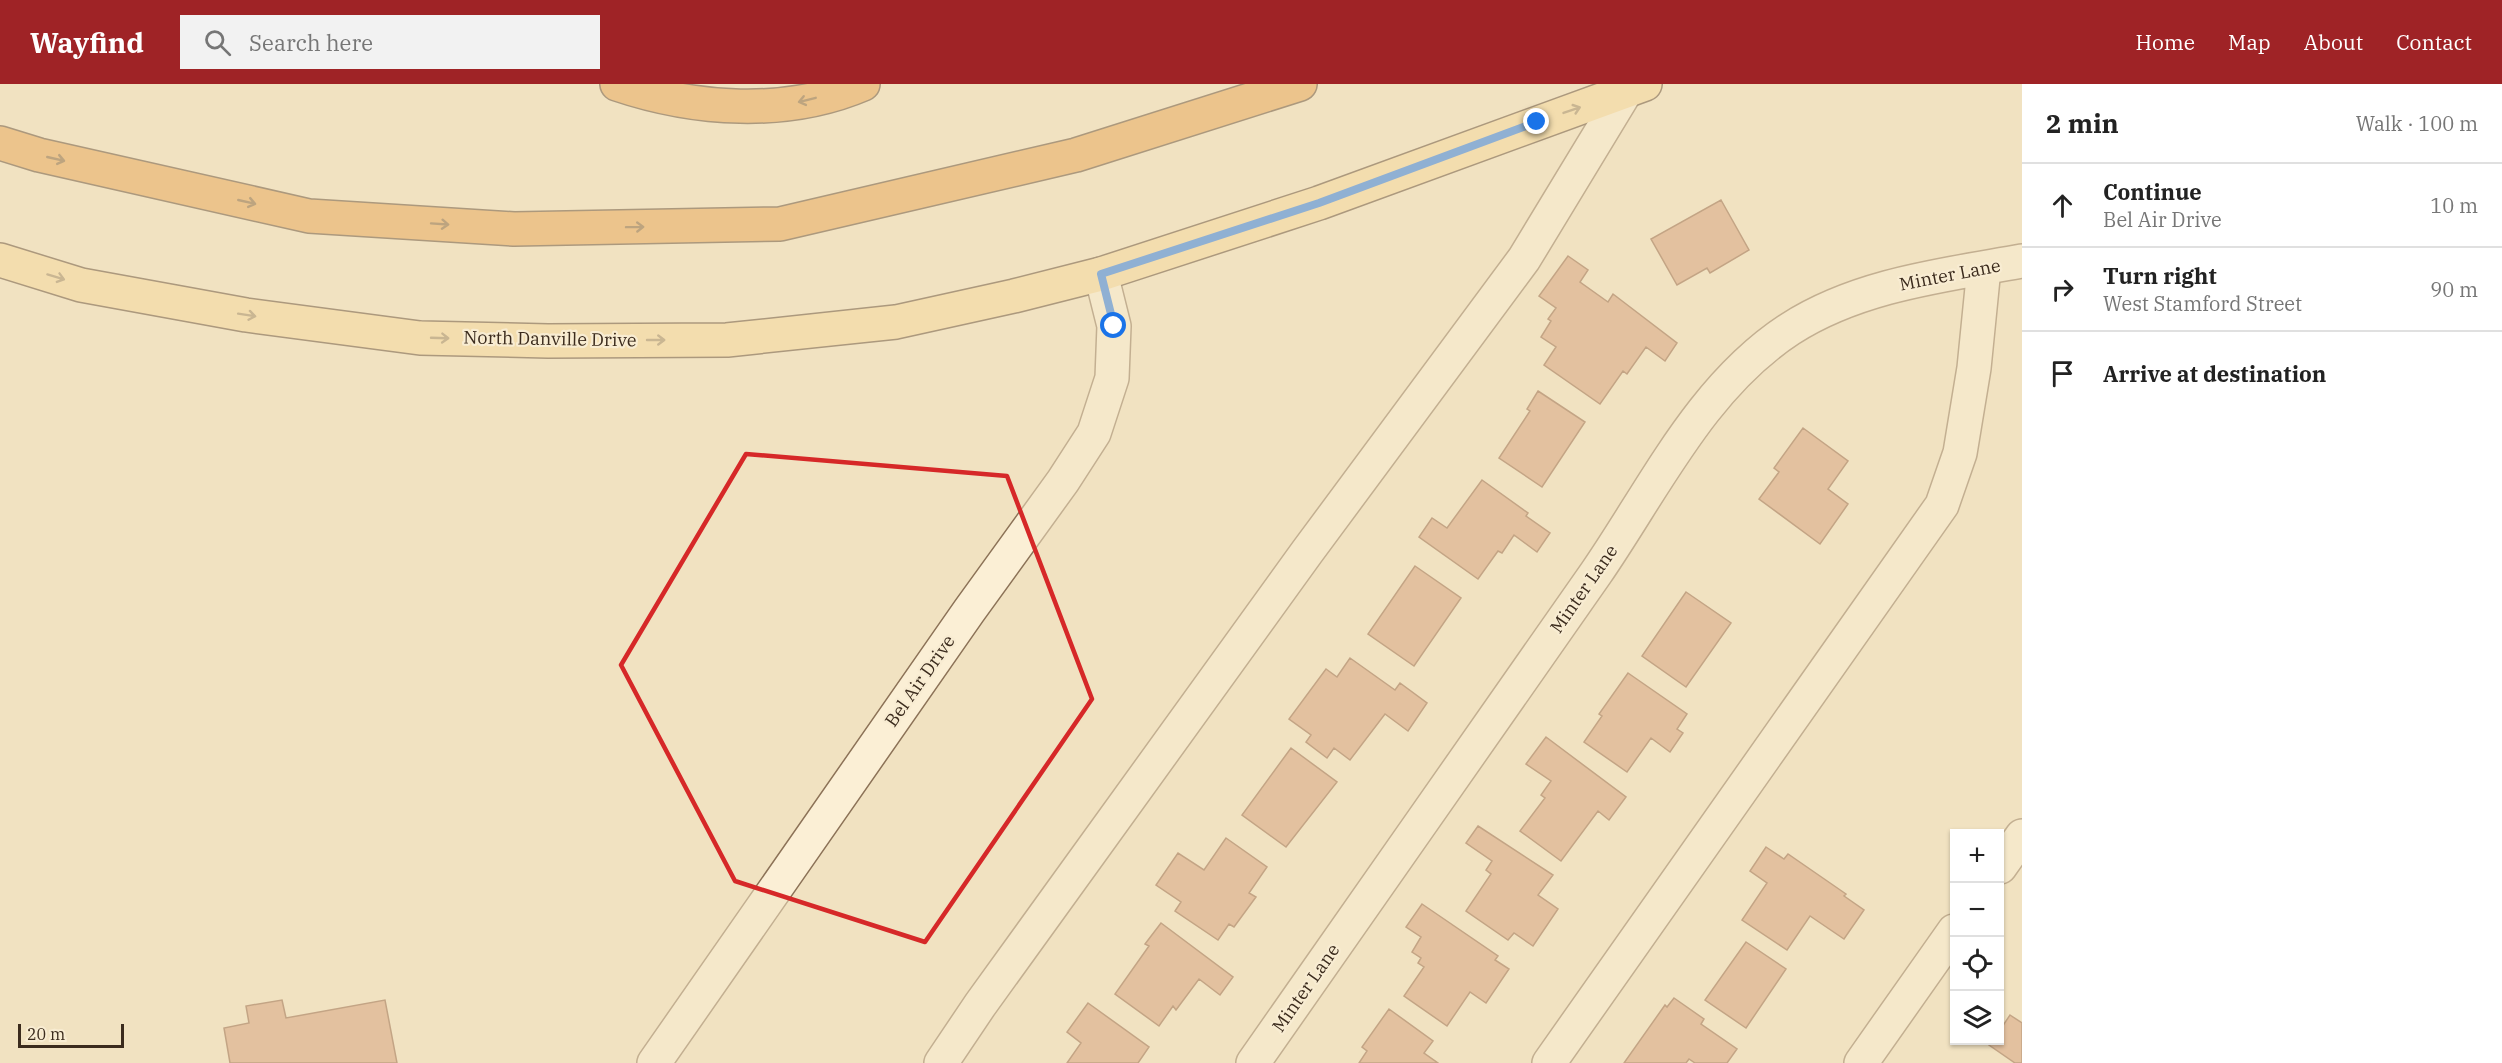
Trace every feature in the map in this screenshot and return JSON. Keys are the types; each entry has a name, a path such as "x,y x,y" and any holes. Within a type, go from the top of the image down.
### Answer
{"highway":[{"path":"617,84 655,97 732,107 796,103 863,84"},
{"path":"0,143 39,155 309,216 514,229 780,224 1076,155 1300,84"}],"main road":[{"name":"North Danville Drive","path":"0,260 81,285 246,315 420,338 548,341 727,340 896,321 1014,296 1101,274 1319,203 1636,87"}],"street":[{"path":"941,1063 987,995 1307,552 1524,259 1636,87"},
{"name":"Minter Lane","path":"1253,1063 1608,556 1710,403 1748,363 1789,329 1834,306 1900,284 2022,261"},
{"path":"1549,1063 1942,505 1960,453 1974,368 1984,268"},
{"name":"Bel Air Drive","path":"654,1063 969,611 1063,481 1094,433 1112,378 1114,326 1101,274"},
{"path":"2004,861 2022,836"},
{"path":"1861,1063 1950,937"}],"highlighted area":[{"path":"746,454 1007,476 1092,699 925,942 735,881 621,665"}],"building":[{"path":"1721,200 1749,250 1710,273 1707,268 1677,285 1651,239"},
{"path":"1568,256 1588,270 1580,282 1608,302 1613,294 1677,343 1665,361 1646,347 1627,374 1623,371 1600,404 1544,365 1556,347 1541,337 1551,321 1548,319 1556,308 1539,296"},
{"path":"1538,391 1585,422 1542,487 1499,458 1530,411 1527,409"},
{"path":"1803,428 1848,461 1828,489 1848,504 1820,544 1759,499 1779,472 1774,468"},
{"path":"1482,480 1528,513 1526,516 1550,533 1537,552 1514,535 1502,553 1498,551 1478,579 1419,537 1432,518 1447,528"},
{"path":"1415,566 1461,598 1414,666 1368,634"},
{"path":"1686,592 1731,623 1686,687 1642,656"},
{"path":"1350,658 1395,690 1400,683 1427,703 1408,731 1385,714 1350,760 1334,748 1327,758 1306,742 1311,735 1289,719 1326,669 1337,677"},
{"path":"1628,673 1687,714 1677,729 1683,733 1670,752 1651,738 1627,772 1584,742 1602,716 1599,714"},
{"path":"1546,737 1626,797 1609,820 1598,811 1561,861 1520,831 1545,798 1541,795 1551,781 1526,764"},
{"path":"1291,748 1337,782 1286,847 1242,815"},
{"path":"1478,826 1553,875 1538,895 1558,909 1533,946 1514,933 1508,940 1466,911 1491,874 1486,870 1492,861 1466,843"},
{"path":"1226,838 1267,867 1249,893 1256,897 1234,927 1229,924 1218,940 1175,911 1181,902 1156,885 1178,853 1204,870"},
{"path":"1766,847 1784,859 1788,854 1846,894 1844,896 1864,910 1844,939 1810,916 1787,950 1742,920 1767,883 1750,871"},
{"path":"1422,904 1498,956 1495,960 1509,969 1486,1003 1470,992 1447,1026 1404,996 1424,967 1418,963 1421,958 1412,952 1421,937 1406,927"},
{"path":"1161,923 1233,977 1220,995 1199,979 1176,1010 1173,1006 1159,1026 1115,994 1149,946 1145,944"},
{"path":"1746,942 1786,969 1746,1028 1705,1000"},
{"path":"1674,998 1704,1019 1701,1024 1737,1049 1727,1063 1695,1063 1689,1059 1686,1063 1624,1063 1665,1005 1667,1007"},
{"path":"282,1000 286,1018 385,1000 397,1063 230,1063 224,1028 249,1023 246,1006"},
{"path":"1088,1003 1149,1047 1138,1063 1067,1063 1081,1043 1067,1032"},
{"path":"1389,1009 1433,1041 1424,1053 1438,1063 1359,1063 1367,1051 1362,1047"},
{"path":"2010,1015 2022,1023 2022,1063 2015,1063 1989,1045 2004,1045 2004,1024"}],"route":[{"path":"1114,326 1101,274 1319,203 1537,122"}]}
